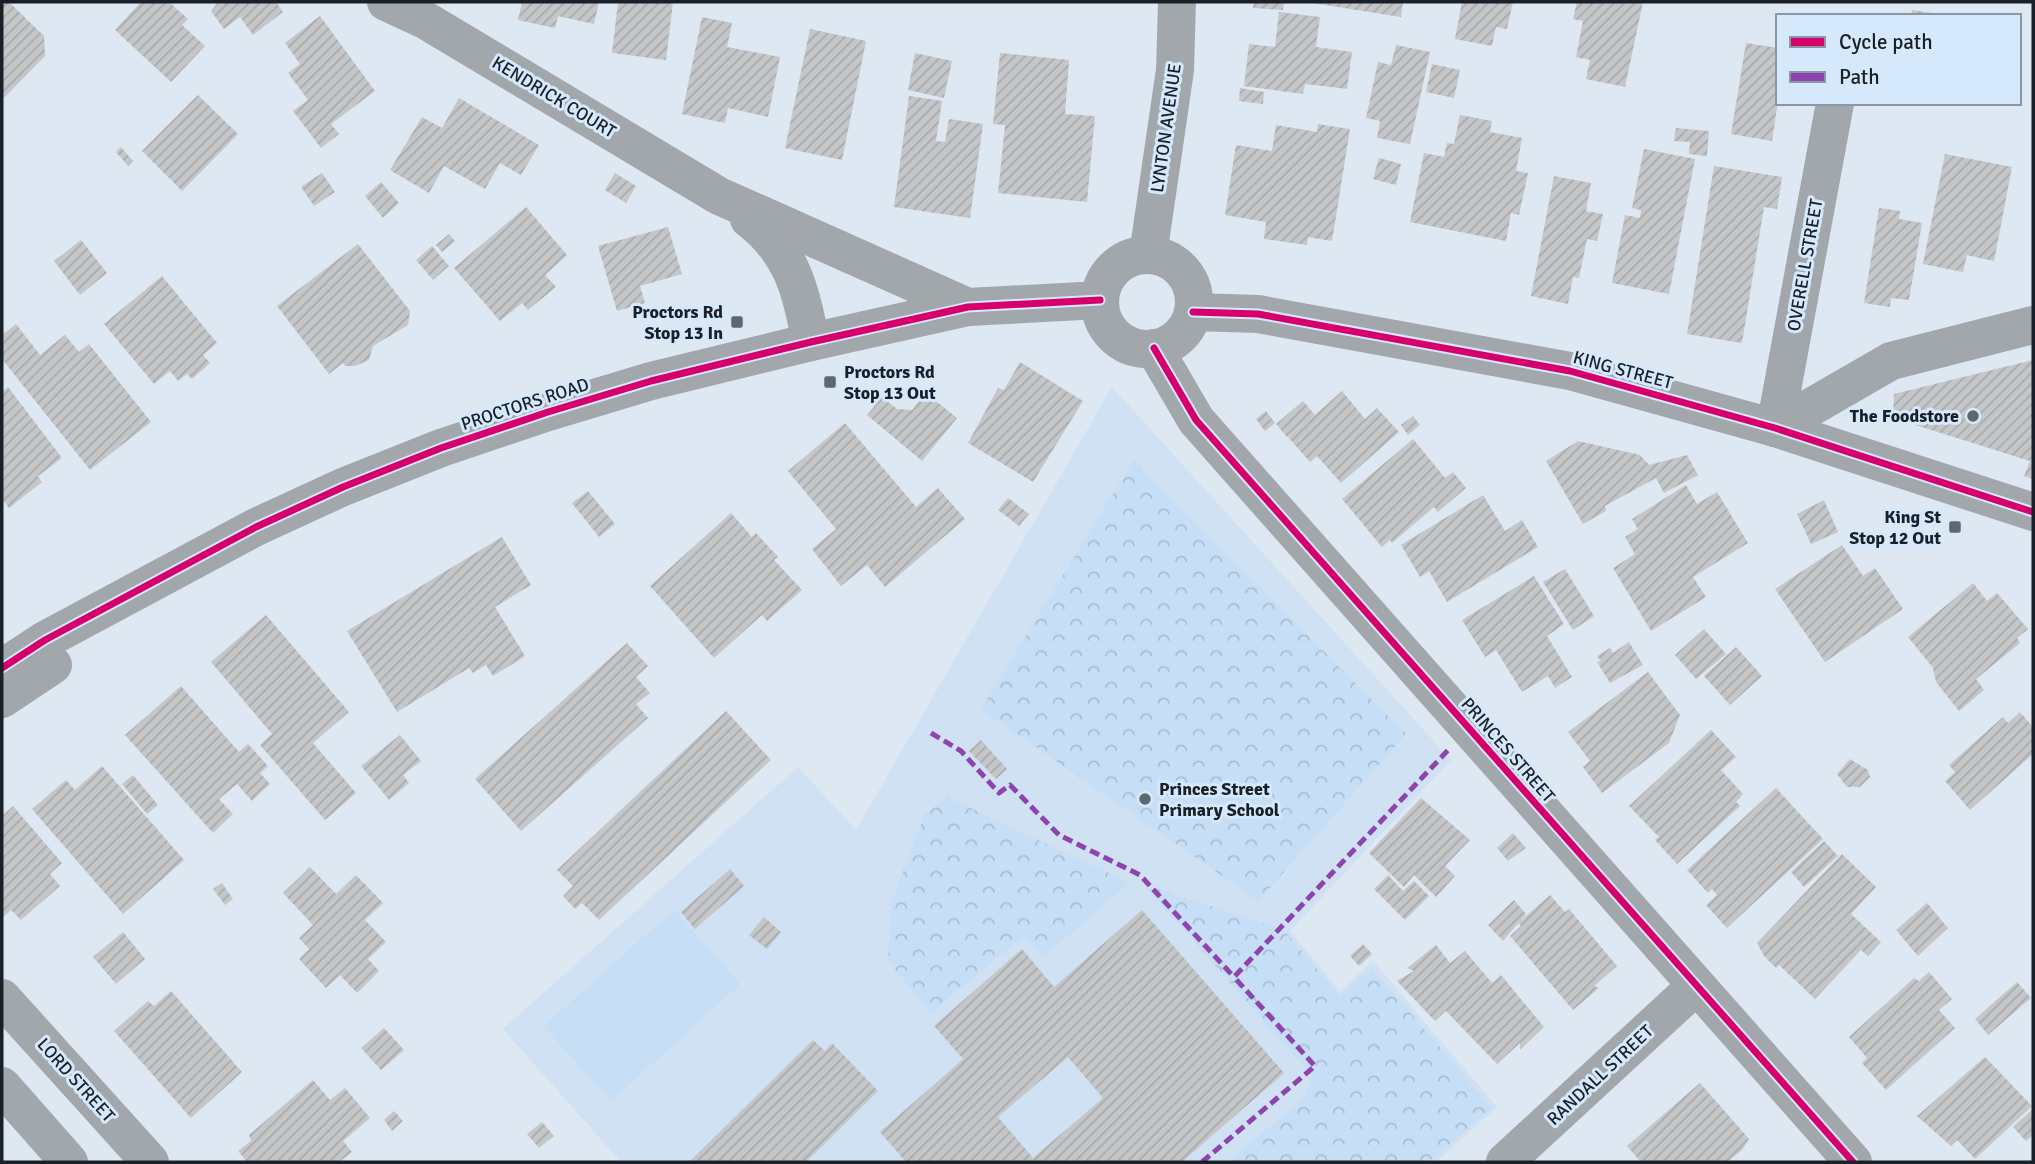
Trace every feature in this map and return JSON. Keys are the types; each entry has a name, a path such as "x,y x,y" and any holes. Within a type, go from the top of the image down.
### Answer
{"street":[{"name":"KENDRICK COURT","path":"386,2 425,20 719,197 772,237 788,260 811,342"},
{"name":"LYNTON AVENUE","path":"1148,254 1175,70 1177,2"},
{"name":"OVERELL STREET","path":"1775,428 1835,105"},
{"name":"KENDRICK COURT","path":"719,197 968,307"},
{"path":"1148,254 1174,263 1184,273 1191,285 1193,312 1179,336 1154,348 1127,344 1115,337 1101,314 1100,300 1102,286 1110,272 1121,262 1148,254"},
{"name":"PROCTORS ROAD","path":"2,668 45,640 256,527 343,486 441,448 548,412 651,382 811,342 968,307 1100,300"},
{"name":"KING STREET","path":"1193,312 1258,314 1570,371 1775,428 2033,512"},
{"path":"1775,428 1891,361 2033,325"},
{"name":"PRINCES STREET","path":"1154,348 1196,420 1695,987 1853,1162"},
{"path":"2,699 58,662 334,516 343,486"},
{"name":"RANDALL STREET","path":"1505,1162 1695,987"},
{"name":"LORD STREET","path":"2,998 150,1162"},
{"path":"2,1086 69,1162"}],"shaded area":[{"name":"Princes Street Primary School","path":"1112,387 1451,760 1290,931 1340,991 1373,961 1497,1107 1436,1162 621,1162 503,1029 798,767 856,830"}],"green space":[{"path":"1134,460 1406,734 1258,901 981,709"},
{"path":"947,797 1130,883 1043,957 1024,936 931,1013 888,961 892,901 925,814"},
{"path":"1143,884 1284,930 1340,996 1372,968 1492,1108 1428,1162 1229,1162 1305,1096 1313,1077"},
{"path":"674,910 740,984 611,1101 544,1026"}],"building":[{"path":"2,2 9,2 44,36 45,56 2,100"},
{"path":"141,2 169,2 188,19 182,25 205,46 171,82 115,30"},
{"path":"218,2 276,2 283,12 253,35 240,17 224,29 211,11"},
{"path":"522,2 599,2 594,24 558,16 555,28 518,20"},
{"path":"618,2 673,2 666,60 612,53"},
{"path":"1254,2 1284,2 1283,10 1253,8"},
{"path":"1306,2 1403,2 1401,17"},
{"path":"1462,2 1513,2 1507,29 1496,27 1492,46 1455,39"},
{"path":"1577,2 1643,2 1625,87 1586,79 1590,60 1576,57 1583,21 1573,19"},
{"path":"1912,10 1938,14 1911,14"},
{"path":"1279,12 1320,17 1316,47 1352,52 1347,89 1305,84 1303,94 1244,86 1249,44 1275,47"},
{"path":"320,16 375,91 331,124 339,134 321,148 293,111 308,100 288,73 300,64 285,43"},
{"path":"702,17 732,23 727,47 780,57 768,117 728,108 725,123 682,114"},
{"path":"810,29 866,41 842,160 785,148"},
{"path":"1746,43 1776,48 1777,105 1772,141 1731,134"},
{"path":"1396,45 1430,52 1410,144 1377,138 1380,121 1366,118 1378,62 1391,65"},
{"path":"915,53 952,61 944,98 908,90"},
{"path":"1000,53 1069,60 1065,114 1095,116 1087,202 998,193 1005,125 993,124"},
{"path":"1432,64 1460,70 1454,98 1426,92"},
{"path":"1240,88 1264,92 1263,104 1239,101"},
{"path":"198,95 238,134 182,191 142,151"},
{"path":"909,96 942,101 936,141 945,142 949,119 983,124 970,218 894,207"},
{"path":"459,98 539,145 521,175 500,163 485,189 444,166 429,193 390,170 422,117 442,128"},
{"path":"1460,115 1492,121 1490,132 1522,138 1516,171 1528,173 1519,215 1511,213 1506,241 1410,222 1424,153 1444,157 1447,143 1454,144"},
{"path":"1318,124 1350,129 1332,241 1308,237 1307,245 1264,239 1266,222 1225,215 1236,145 1272,151 1276,125 1317,132"},
{"path":"1676,128 1709,131 1707,156 1689,154 1690,142 1674,141"},
{"path":"121,147 133,161 128,166 116,152"},
{"path":"1644,149 1695,159 1669,294 1612,283 1625,215 1640,218 1641,210 1632,208"},
{"path":"1945,154 2012,167 1994,261 1967,255 1963,272 1923,264"},
{"path":"1379,158 1401,164 1396,185 1373,179"},
{"path":"1714,166 1782,177 1777,209 1764,207 1742,343 1687,334"},
{"path":"322,173 335,192 314,206 301,187"},
{"path":"615,173 636,186 626,203 605,190"},
{"path":"1554,176 1591,183 1586,211 1603,214 1597,241 1587,239 1579,278 1573,277 1568,304 1531,296"},
{"path":"381,182 399,203 383,218 365,196"},
{"path":"526,207 567,255 545,275 556,287 528,310 522,303 500,321 454,268"},
{"path":"1879,208 1900,211 1899,219 1922,223 1909,300 1891,298 1890,307 1864,303"},
{"path":"668,227 682,274 640,286 645,303 617,311 598,246"},
{"path":"449,234 455,241 442,252 436,245"},
{"path":"81,240 107,273 80,295 54,261"},
{"path":"358,244 410,311 408,325 373,346 369,360 355,366 345,366 343,363 329,374 277,306"},
{"path":"432,246 449,266 433,280 416,260"},
{"path":"162,276 217,343 203,355 210,363 192,379 187,374 178,381 170,371 154,384 104,324"},
{"path":"16,324 40,355 65,335 79,352 89,344 151,422 90,470 2,359 2,335"},
{"path":"2033,360 2033,479 2024,476 2030,461 1893,418 1894,394"},
{"path":"1020,362 1083,401 1033,482 968,443 998,388 1004,390"},
{"path":"8,387 62,458 38,476 42,482 9,508 2,499 2,392"},
{"path":"1342,391 1365,419 1377,408 1399,432 1341,483 1317,456 1310,462 1288,437 1306,421 1287,437 1276,424 1303,401 1315,415"},
{"path":"926,393 957,418 922,461 867,415 882,397 897,409 912,410"},
{"path":"1266,411 1275,423 1265,431 1256,419"},
{"path":"1413,416 1420,425 1408,435 1401,425"},
{"path":"845,423 916,507 938,488 965,519 885,587 867,565 841,586 812,549 836,529 788,471"},
{"path":"1413,439 1445,478 1453,472 1466,488 1438,512 1434,507 1392,543 1390,540 1382,547 1342,499"},
{"path":"1578,441 1640,455 1649,465 1687,455 1698,475 1664,493 1656,478 1605,506 1606,511 1583,524 1546,461"},
{"path":"1686,485 1697,504 1717,492 1748,543 1693,577 1706,597 1651,631 1613,568 1635,554 1625,537 1638,529 1632,519"},
{"path":"588,491 615,524 599,537 572,503"},
{"path":"1483,495 1505,531 1522,520 1538,547 1447,602 1429,571 1420,577 1401,545"},
{"path":"1008,498 1029,514 1019,526 998,510"},
{"path":"1824,500 1838,532 1811,544 1797,514"},
{"path":"731,513 752,537 756,533 778,557 774,560 802,590 767,621 762,615 714,658 650,586"},
{"path":"502,537 531,585 495,607 525,656 493,676 486,665 473,673 469,668 397,712 347,631"},
{"path":"1842,545 1863,576 1875,568 1903,609 1825,662 1775,589"},
{"path":"1565,569 1594,616 1573,630 1543,582"},
{"path":"1534,576 1564,624 1547,636 1572,677 1555,688 1548,676 1522,692 1496,650 1485,657 1462,620"},
{"path":"1973,583 1987,601 1997,593 2028,629 2017,638 2020,643 1976,679 1984,690 1959,711 1936,682 1933,668 1908,637"},
{"path":"266,615 349,712 313,743 356,793 325,820 260,745 272,734 211,662"},
{"path":"1704,629 1726,654 1696,679 1675,655"},
{"path":"1629,642 1643,665 1610,683 1597,662 1601,661 1597,656 1610,648 1613,653"},
{"path":"627,643 648,666 636,677 650,693 636,704 648,718 521,831 475,779"},
{"path":"1736,647 1762,676 1730,705 1704,676"},
{"path":"1648,672 1680,715 1669,743 1602,793 1583,767 1590,761 1568,732"},
{"path":"181,686 239,752 248,744 268,766 260,773 270,784 252,801 237,784 219,799 233,814 213,833 125,735"},
{"path":"726,711 771,760 599,920 582,903 575,909 563,896 573,886 557,870"},
{"path":"2020,712 2033,727 2033,754 1970,810 1945,781 1955,772 1949,765 2003,717 2008,723"},
{"path":"1711,730 1736,757 1721,770 1743,794 1736,802 1740,806 1677,864 1655,840 1659,837 1629,806"},
{"path":"400,735 421,761 403,775 409,783 389,800 361,766"},
{"path":"981,740 1007,769 996,779 969,751"},
{"path":"1850,759 1868,770 1870,777 1860,787 1847,787 1837,774"},
{"path":"102,766 184,860 123,914 32,809 66,780 75,790"},
{"path":"133,775 158,805 147,814 122,784"},
{"path":"1776,788 1823,839 1727,928 1706,905 1717,895 1712,889 1708,893 1687,870"},
{"path":"1421,798 1470,840 1445,866 1455,876 1436,897 1414,875 1404,887 1369,853"},
{"path":"13,806 62,863 50,874 60,886 21,920 11,910 2,918 2,816"},
{"path":"1513,833 1526,848 1508,861 1497,848"},
{"path":"1824,841 1838,856 1804,887 1791,872"},
{"path":"1842,854 1876,887 1851,914 1881,942 1868,956 1861,950 1815,999 1779,965 1776,968 1764,956 1757,943"},
{"path":"310,867 336,894 356,875 383,903 365,920 386,942 368,959 379,971 357,993 340,975 326,988 299,959 309,949 299,938 313,925 283,893"},
{"path":"730,869 744,886 695,929 681,912"},
{"path":"1388,875 1403,891 1414,881 1429,896 1405,920 1374,889"},
{"path":"222,883 233,899 225,905 213,889"},
{"path":"1550,895 1565,912 1569,909 1617,966 1594,986 1599,988 1573,1010 1510,936 1521,926 1518,923"},
{"path":"1514,900 1526,914 1503,941 1488,925"},
{"path":"1927,903 1948,928 1918,956 1896,930"},
{"path":"1142,910 1284,1073 1182,1162 906,1162 880,1132 963,1059 934,1026 1022,949 1054,987","holes":["1068,1057 1103,1098 1033,1158 998,1117"]},
{"path":"764,917 781,932 767,949 749,935"},
{"path":"123,932 145,959 116,984 93,957"},
{"path":"1363,944 1372,954 1359,966 1350,956"},
{"path":"1436,945 1450,963 1465,951 1492,983 1501,975 1544,1027 1520,1050 1520,1043 1497,1064 1446,1011 1435,1021 1397,981 1414,971 1407,968"},
{"path":"1929,972 1952,999 1939,1010 1955,1028 1886,1090 1862,1063 1867,1058 1849,1037 1914,978 1919,981"},
{"path":"2017,982 2031,998 1988,1035 1975,1019"},
{"path":"171,991 242,1072 191,1118 114,1031 148,1001 154,1006"},
{"path":"384,1028 404,1050 381,1070 361,1048"},
{"path":"813,1040 825,1051 832,1043 878,1091 806,1162 689,1162"},
{"path":"1985,1057 2032,1106 1975,1159 1957,1140 1951,1146 1917,1116"},
{"path":"313,1080 330,1100 345,1088 370,1118 343,1141 352,1152 339,1162 247,1162 238,1151 251,1141 249,1135"},
{"path":"1700,1083 1749,1139 1742,1150 1727,1162 1641,1162 1627,1146"},
{"path":"2033,1109 2033,1135 2026,1141 2013,1127"},
{"path":"394,1111 403,1121 392,1131 384,1120"},
{"path":"542,1122 554,1136 539,1148 527,1134"}],"marked path":[{"path":"931,733 961,751 999,793 1010,785 1059,835 1140,875 1234,977"},
{"path":"1202,1162 1315,1066 1234,977 1451,747"}],"cycle path":[{"path":"2,668 45,640 256,527 343,487 441,448 548,412 651,381 968,307 1100,300"},
{"path":"1193,312 1258,314 1570,371 1775,428 2033,512"},
{"path":"1154,348 1196,420 1853,1162"}],"place":[{"name":"Proctors Rd Stop 13 In","path":"737,322"},
{"name":"Proctors Rd Stop 13 Out","path":"830,382"},
{"name":"The Foodstore","path":"1973,416"},
{"name":"King St Stop 12 Out","path":"1955,527"},
{"name":"Princes Street Primary School","path":"1145,799"}]}
